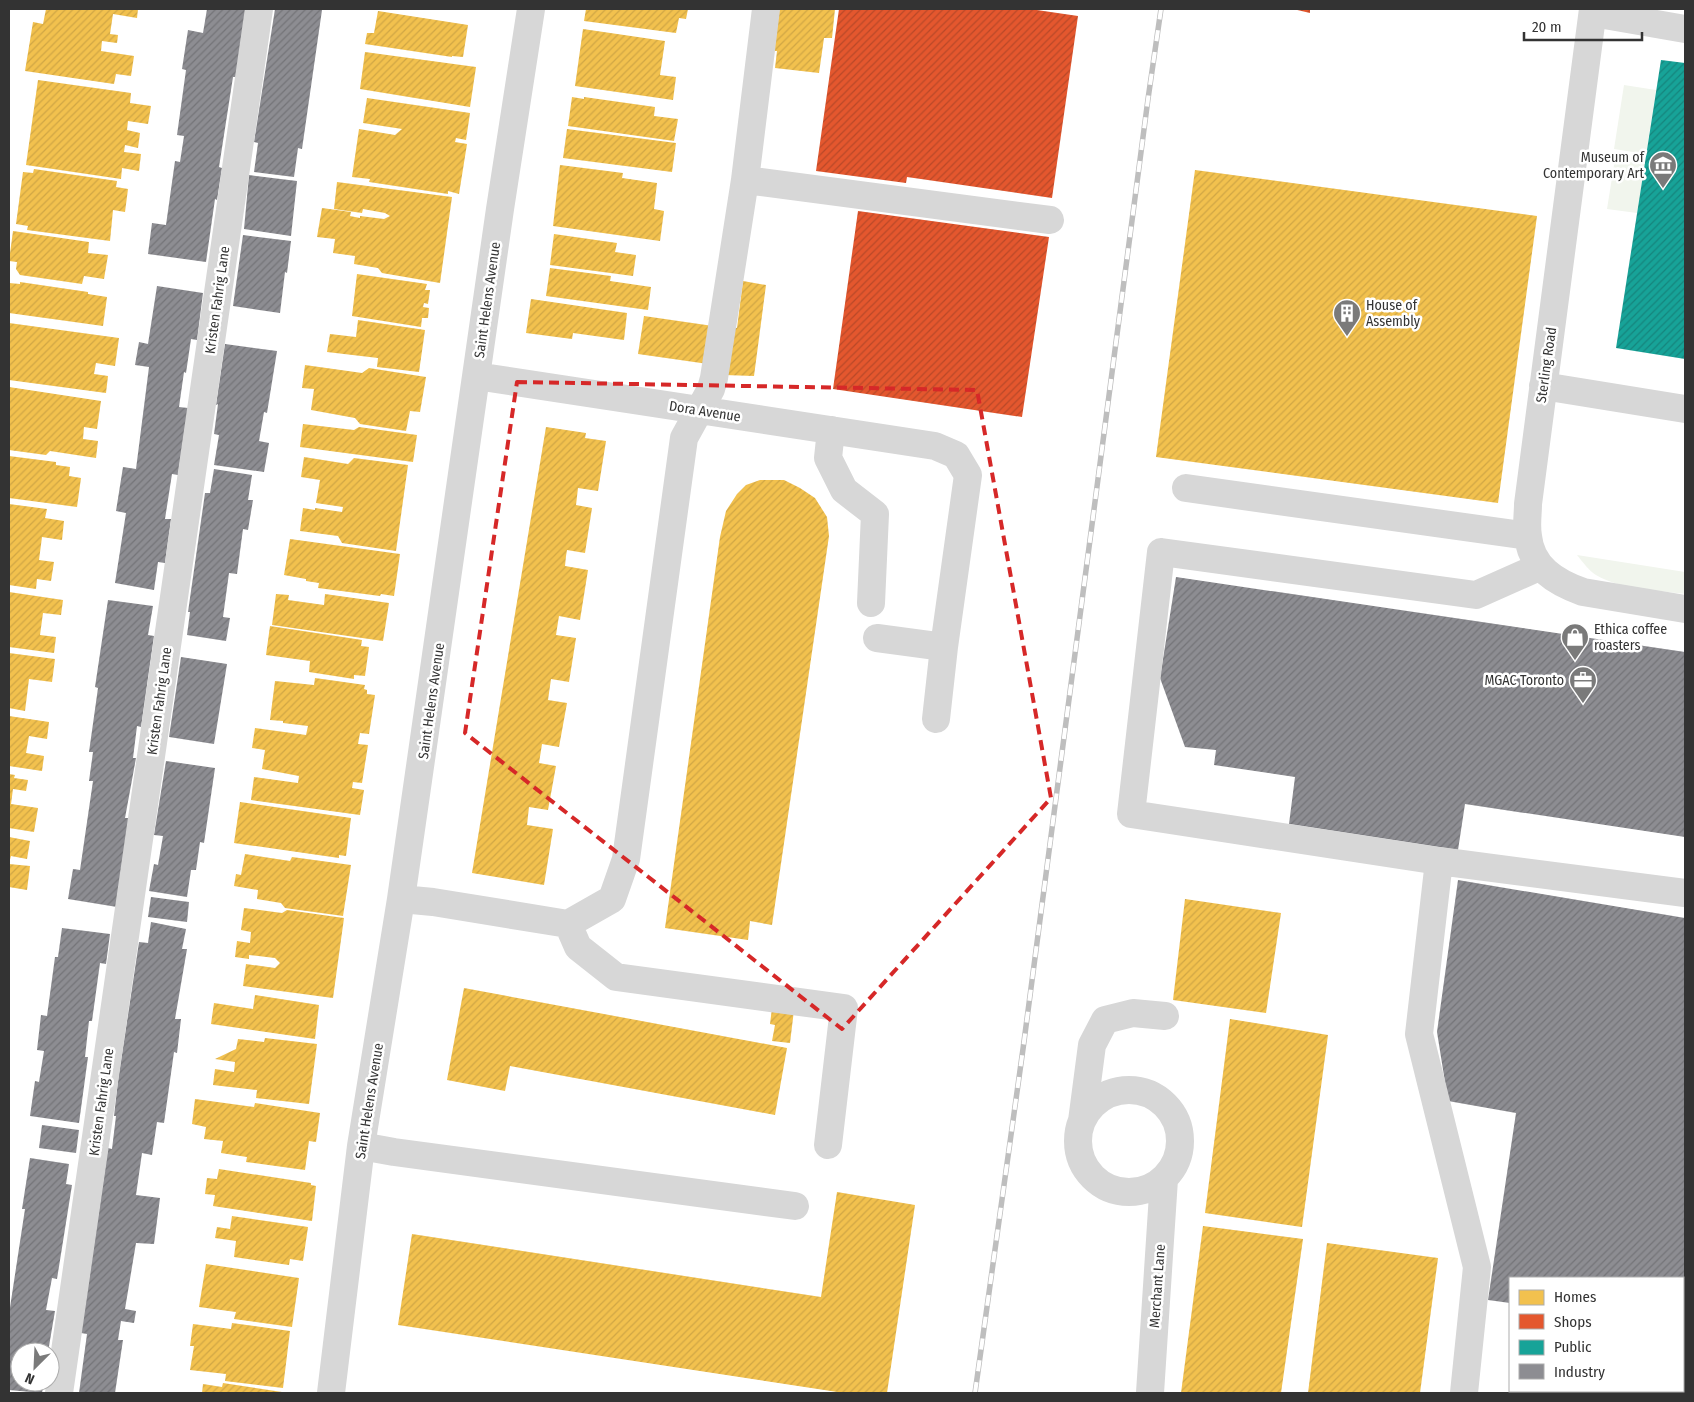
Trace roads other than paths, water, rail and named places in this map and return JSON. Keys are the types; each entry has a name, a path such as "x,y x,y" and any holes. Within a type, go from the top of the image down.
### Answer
{"street":[{"name":"Kristen Fahrig Lane","path":"59,1393 259,9"},
{"name":"Saint Helens Avenue","path":"331,1393 361,1146 401,899 530,9"},
{"path":"401,899 433,902 568,924 612,899 626,859 684,438 711,389 714,378 745,180 766,9"},
{"path":"1593,11 1685,29"},
{"name":"Sterling Road","path":"1593,11 1528,504 1528,536 1539,566 1555,580 1583,592 1685,609"},
{"path":"745,180 1050,220"},
{"name":"Dora Avenue","path":"476,376 935,446 956,455 968,475 936,719"},
{"path":"1543,386 1685,409"},
{"path":"831,430 828,458 844,490 875,514 871,603"},
{"path":"1186,488 1528,536"},
{"path":"1539,566 1476,595 1161,552 1131,814 1439,861 1685,893"},
{"path":"877,638 944,647"},
{"path":"1439,861 1419,1034 1477,1267 1464,1393"},
{"path":"568,924 578,947 616,977 844,1008 828,1145"},
{"path":"1164,1179 1149,1189 1132,1193 1115,1191 1099,1183 1087,1171 1079,1156 1078,1138 1092,1045 1105,1020 1133,1012 1165,1016"},
{"name":"Merchant Lane","path":"1082,1121 1091,1107 1105,1096 1121,1091 1139,1091 1155,1097 1167,1108 1176,1121 1180,1136 1179,1152 1173,1167 1164,1179 1150,1393"},
{"path":"361,1146 795,1206"}],"railway":[{"path":"975,1393 1023,1049 1161,9"}],"place":[{"name":"Museum of Contemporary Art","path":"1663,189"},
{"name":"House of Assembly","path":"1347,337"},
{"name":"Ethica coffee roasters","path":"1575,661"},
{"name":"MGAC Toronto","path":"1583,704"}]}
